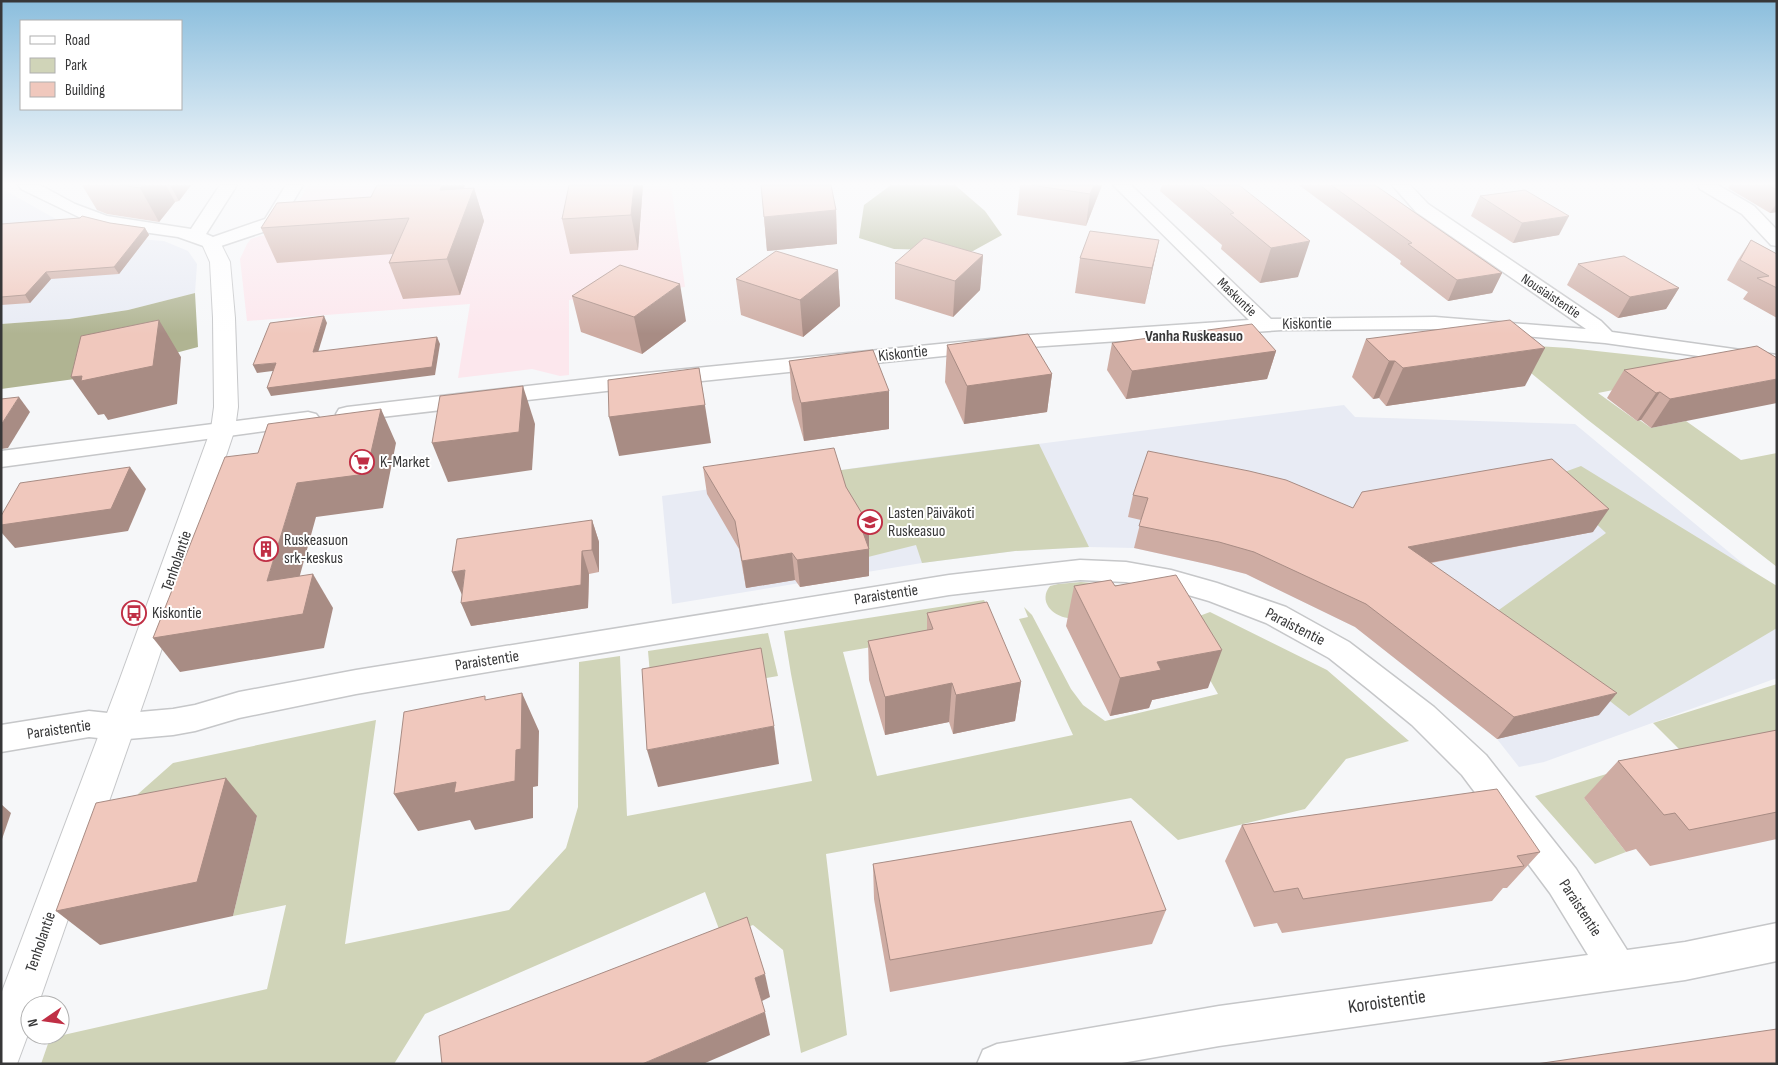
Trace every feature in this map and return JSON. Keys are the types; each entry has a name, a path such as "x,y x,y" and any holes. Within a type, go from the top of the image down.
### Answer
{"street":[{"path":"175,235 203,240 225,235"},
{"path":"203,240 206,235"},
{"name":"Maskuntie","path":"1172,235 1267,326"},
{"name":"Nousiaistentie","path":"1461,235 1594,325 1605,337"},
{"name":"Tenholantie","path":"1,1052 134,684 223,429 226,407 224,318 220,262 203,240"},
{"name":"Kiskontie","path":"1,459 223,429 606,384 1016,342 1267,326 1435,323 1605,337 1777,361"},
{"name":"Paraistentie","path":"1,739 89,724 117,727 195,718 239,705 356,682 949,585 1080,570 1126,572 1180,582 1217,593 1276,616 1339,650 1379,680 1423,716 1474,765 1564,881 1618,970"},
{"name":"Koroistentie","path":"997,1064 1219,1026 1711,956 1777,942"}],"shaded area":[{"path":"1,235 119,235 138,239 164,241 188,251 197,264 195,293 128,310 69,319 1,324"},
{"path":"678,235 685,287 569,300 569,375 560,376 532,369 458,378 470,304 247,321 240,259 251,239 260,236"},
{"path":"1344,405 1355,417 1575,424 1777,592 1777,678 1544,762 1519,767 1497,739 1355,627 1246,574 1134,548 1089,547 1015,551 922,563 672,604 662,496 889,463"}],"green space":[{"path":"860,235 1002,235 973,251 894,249 859,238"},
{"path":"195,293 198,347 82,378 1,389 1,324 69,319 128,310"},
{"path":"1501,344 1569,348 1679,360 1710,371 1598,393 1637,421 1641,421 1651,428 1686,421 1741,460 1777,453 1777,567 1588,420 1502,349"},
{"path":"1039,444 1089,547 1015,551 922,563 916,545 860,559 858,555 869,552 834,471"},
{"path":"1581,466 1777,586 1777,628 1629,716 1496,612 1606,533 1548,478"},
{"path":"1081,582 1127,586 1068,618 1062,617 1048,607 1046,597 1050,586"},
{"path":"984,600 997,625 843,652 877,776 1073,735 1019,619 1028,617 1024,607 1032,615 1071,689 1083,705 1105,721 1218,694 1178,624 1210,612 1327,670 1409,741 1346,759 1305,809 1178,840 1131,798 826,854 847,1035 801,1053 783,950 753,925 722,937 705,892 425,1014 394,1064 41,1064 48,1045 70,1045 70,1033 267,989 286,905 233,916 257,816 132,817 138,794 173,763 376,720 345,944 509,910 566,848 578,807 579,662 620,656 627,816 812,781 784,631"},
{"path":"768,633 778,676 652,698 648,651"},
{"path":"1777,684 1777,760 1584,798 1626,852 1595,864 1535,796 1681,751 1653,723"}],"building":[{"path":"1,235 140,235 114,267 46,272 25,295 1,297"},
{"path":"402,235 456,235 447,259 389,263"},
{"path":"1089,235 1118,235 1159,240 1152,268 1080,258"},
{"path":"1255,235 1302,235 1310,241 1271,248"},
{"path":"1400,235 1447,235 1502,273 1457,280 1408,244 1412,243"},
{"path":"924,238 983,255 955,281 895,263"},
{"path":"1751,240 1777,254 1777,288 1757,278 1769,276 1740,260"},
{"path":"776,251 838,270 800,300 736,279"},
{"path":"1624,256 1679,288 1630,297 1578,264"},
{"path":"620,265 680,284 634,317 572,296"},
{"path":"324,316 313,352 437,337 432,367 267,388 276,363 253,365 270,323"},
{"path":"159,320 153,366 81,381 82,376 71,377 81,336"},
{"path":"1510,320 1545,348 1403,368 1395,361 1389,361 1366,339"},
{"path":"1252,324 1276,351 1132,371 1112,343"},
{"path":"1028,334 1052,374 967,386 947,345"},
{"path":"1757,346 1777,358 1777,379 1670,399 1660,392 1656,393 1624,370"},
{"path":"873,350 889,391 801,403 789,361"},
{"path":"699,368 705,405 609,417 608,380"},
{"path":"523,386 519,432 432,443 440,396"},
{"path":"19,397 1,425 1,399"},
{"path":"381,409 366,474 297,483 267,581 313,574 303,614 153,638 225,457 258,453 268,424"},
{"path":"834,448 846,487 869,525 861,527 869,549 797,560 792,553 742,561 735,521 703,467"},
{"path":"1148,451 1286,480 1353,508 1362,492 1552,459 1609,509 1408,547 1617,693 1514,717 1366,604 1254,552 1219,542 1139,526 1148,498 1133,495"},
{"path":"130,467 111,509 1,525 1,516 20,483"},
{"path":"592,520 592,550 582,551 581,585 461,603 465,570 452,572 457,539"},
{"path":"1176,575 1222,650 1157,662 1161,670 1120,678 1074,586 1111,580 1115,586"},
{"path":"987,602 1021,682 956,695 952,683 885,697 868,641 933,629 927,613"},
{"path":"761,648 774,726 647,750 642,669"},
{"path":"522,693 521,749 516,750 515,781 454,793 456,782 394,794 404,712 485,696 485,700"},
{"path":"1777,730 1777,812 1689,830 1675,813 1664,815 1618,761"},
{"path":"226,778 197,882 56,911 96,803"},
{"path":"1497,789 1540,852 1517,856 1524,866 1303,899 1298,888 1274,892 1242,825"},
{"path":"1131,821 1166,910 890,960 873,864"},
{"path":"747,917 765,974 755,978 765,1012 642,1064 442,1064 439,1036"},
{"path":"1777,1029 1777,1064 1536,1064"}],"place":[{"name":"K-Market","path":"362,462"},
{"name":"Lasten Päiväkoti Ruskeasuo","path":"870,522"},
{"name":"Ruskeasuon srk-keskus","path":"266,549"},
{"name":"Kiskontie","path":"134,613"}],"district":[{"name":"Vanha Ruskeasuo","path":"1194,336"}]}
